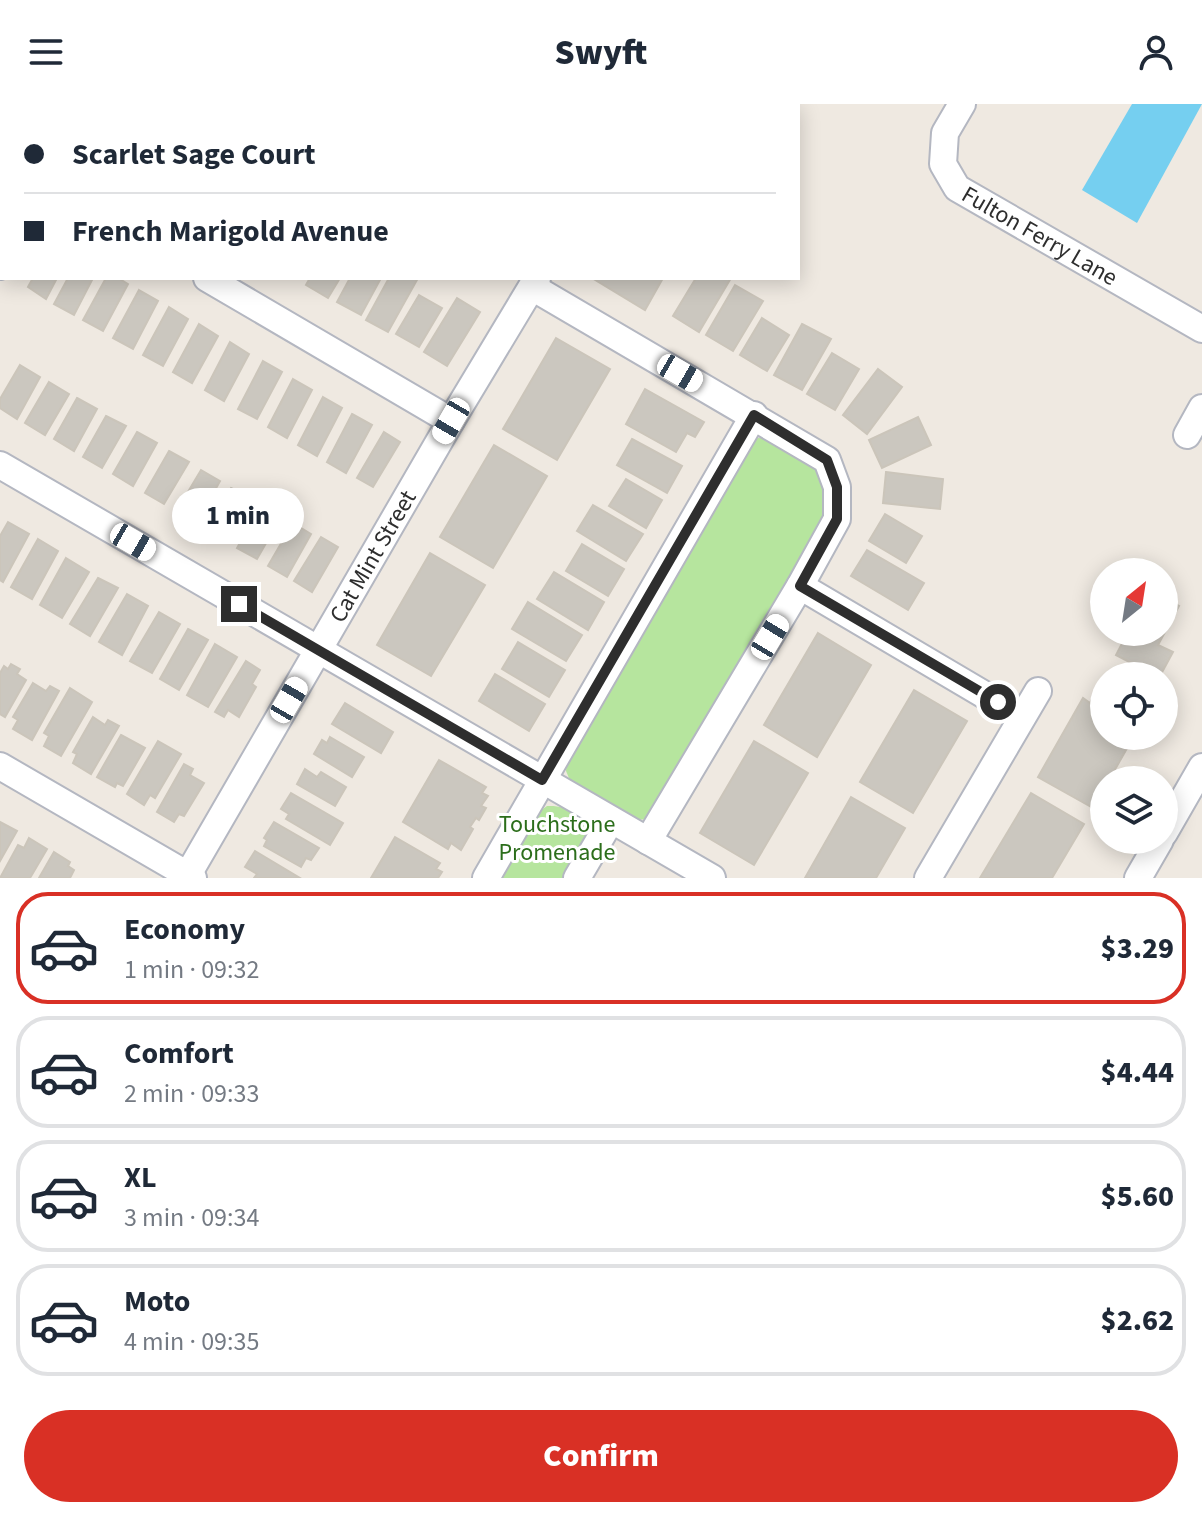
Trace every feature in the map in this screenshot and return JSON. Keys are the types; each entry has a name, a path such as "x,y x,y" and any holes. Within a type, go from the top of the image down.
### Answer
{"street":[{"name":"Fulton Ferry Lane","path":"962,104 945,133 943,164 957,188 1202,329"},
{"path":"210,280 451,421"},
{"path":"534,283 827,460 837,487 837,519 648,841"},
{"name":"Cat Mint Street","path":"189,877 451,421 534,283"},
{"path":"1187,435 1202,408"},
{"path":"486,878 754,415"},
{"path":"0,465 712,878"},
{"path":"800,586 1022,717"},
{"path":"928,878 1038,691"},
{"path":"0,766 189,877"},
{"path":"1178,809 1202,767"},
{"path":"577,878 611,820"},
{"path":"1138,878 1152,854"}],"green space":[{"name":"Touchstone Promenade","path":"758,438 771,438 820,466 829,488 827,515 649,819 636,820 571,783 566,771 567,759 748,446"},
{"name":"Touchstone Promenade","path":"547,806 572,812 590,831 569,878 499,878 536,814"}],"water":[{"path":"1132,104 1202,104 1137,223 1082,190"}],"building":[{"path":"32,280 56,280 46,299 28,287"},
{"path":"67,280 92,280 74,315 54,304"},
{"path":"105,280 121,280 128,284 103,331 83,320"},
{"path":"309,280 339,280 328,298 306,285"},
{"path":"349,280 380,280 361,315 337,302"},
{"path":"388,280 417,280 388,332 366,320"},
{"path":"595,280 662,280 645,310"},
{"path":"695,280 730,280 699,332 673,316"},
{"path":"735,285 763,301 733,351 706,335"},
{"path":"139,290 158,301 133,349 113,338"},
{"path":"419,295 442,308 419,347 396,334"},
{"path":"457,298 480,312 447,366 424,352"},
{"path":"169,307 188,319 163,366 143,355"},
{"path":"762,318 789,335 767,371 740,355"},
{"path":"199,324 218,336 192,383 173,372"},
{"path":"802,324 831,339 802,390 774,375"},
{"path":"556,338 610,369 557,460 503,429"},
{"path":"230,342 249,354 224,401 205,390"},
{"path":"832,353 859,369 835,410 807,394"},
{"path":"263,361 282,372 257,419 238,409"},
{"path":"20,365 40,377 17,419 0,408 0,399"},
{"path":"878,369 902,387 867,434 843,415"},
{"path":"293,379 312,390 287,438 268,427"},
{"path":"49,382 69,394 45,435 25,423"},
{"path":"645,389 704,422 695,437 687,433 676,452 626,424"},
{"path":"323,397 342,408 317,456 298,445"},
{"path":"77,398 97,409 74,451 54,439"},
{"path":"352,414 372,425 346,473 327,462"},
{"path":"106,416 126,426 102,468 83,457"},
{"path":"918,417 931,445 882,468 869,440"},
{"path":"137,432 157,443 133,486 113,474"},
{"path":"384,432 400,442 373,487 357,478"},
{"path":"632,439 682,466 667,493 617,465"},
{"path":"494,445 547,476 493,568 440,537"},
{"path":"169,451 189,462 164,504 145,493"},
{"path":"201,470 220,481 196,524 176,512"},
{"path":"886,472 943,479 940,509 883,503"},
{"path":"626,479 662,500 646,528 609,506"},
{"path":"231,488 251,499 227,541 207,530"},
{"path":"261,505 281,517 257,559 237,548"},
{"path":"593,505 643,534 626,561 577,531"},
{"path":"885,514 922,536 906,563 869,541"},
{"path":"8,522 29,534 3,582 0,580 0,536"},
{"path":"293,523 311,534 287,577 268,566"},
{"path":"321,537 338,547 312,592 294,581"},
{"path":"38,539 58,551 32,599 11,587"},
{"path":"582,544 624,569 608,596 566,571"},
{"path":"867,550 924,583 908,610 851,576"},
{"path":"430,553 485,585 431,676 377,645"},
{"path":"66,558 89,572 62,618 40,605"},
{"path":"554,572 604,602 588,630 537,599"},
{"path":"98,578 118,588 90,636 70,624"},
{"path":"127,594 148,606 122,655 99,642"},
{"path":"528,602 582,635 566,661 512,629"},
{"path":"159,612 180,624 152,673 130,661"},
{"path":"188,629 208,640 179,690 160,679"},
{"path":"818,633 871,665 817,757 764,725"},
{"path":"518,642 565,670 549,697 502,669"},
{"path":"215,644 237,657 208,707 187,695"},
{"path":"1121,646 1160,646 1173,652 1168,662 1129,662 1116,655"},
{"path":"246,661 260,670 252,684 256,687 239,717 228,710 224,717 215,712"},
{"path":"11,664 20,669 17,674 26,680 5,717 0,714 0,673 4,666 8,669"},
{"path":"495,674 545,704 529,731 479,701"},
{"path":"33,683 46,691 50,686 59,691 32,740 13,729 18,720 13,717"},
{"path":"70,688 92,702 61,756 44,746 49,736 44,733"},
{"path":"914,690 967,721 913,813 860,782"},
{"path":"1083,698 1090,703 1090,750 1126,750 1117,766 1090,766 1090,806 1038,777"},
{"path":"345,703 393,732 381,753 332,724"},
{"path":"93,717 105,725 108,720 119,726 91,774 73,763 77,754 73,752"},
{"path":"121,735 145,748 123,786 117,783 115,787 97,777"},
{"path":"330,737 364,757 352,777 314,754 322,740 327,743"},
{"path":"158,741 181,754 155,798 150,795 144,805 127,794"},
{"path":"754,741 808,773 754,865 700,833"},
{"path":"439,760 486,787 482,793 488,796 481,806 486,808 470,827 473,829 461,850 451,843 448,849 403,822"},
{"path":"184,764 193,769 190,775 204,783 184,816 179,814 174,822 157,812"},
{"path":"305,769 317,777 321,772 346,787 335,806 297,784"},
{"path":"291,793 343,823 330,845 286,819 289,814 281,809"},
{"path":"1031,793 1084,824 1052,878 980,878"},
{"path":"851,797 905,828 876,878 805,878"},
{"path":"0,822 17,831 0,861"},
{"path":"274,822 319,848 311,860 306,858 301,867 264,846 267,840 264,838"},
{"path":"395,837 440,863 436,869 442,872 438,878 371,878"},
{"path":"29,838 47,849 30,878 0,878 18,845 24,848"},
{"path":"255,851 300,878 254,878 257,874 245,867"},
{"path":"54,852 70,862 68,866 74,870 70,878 39,878"}],"route":[{"path":"239,604 542,780 754,415 827,460 837,487 837,519 800,586 998,702"}]}
